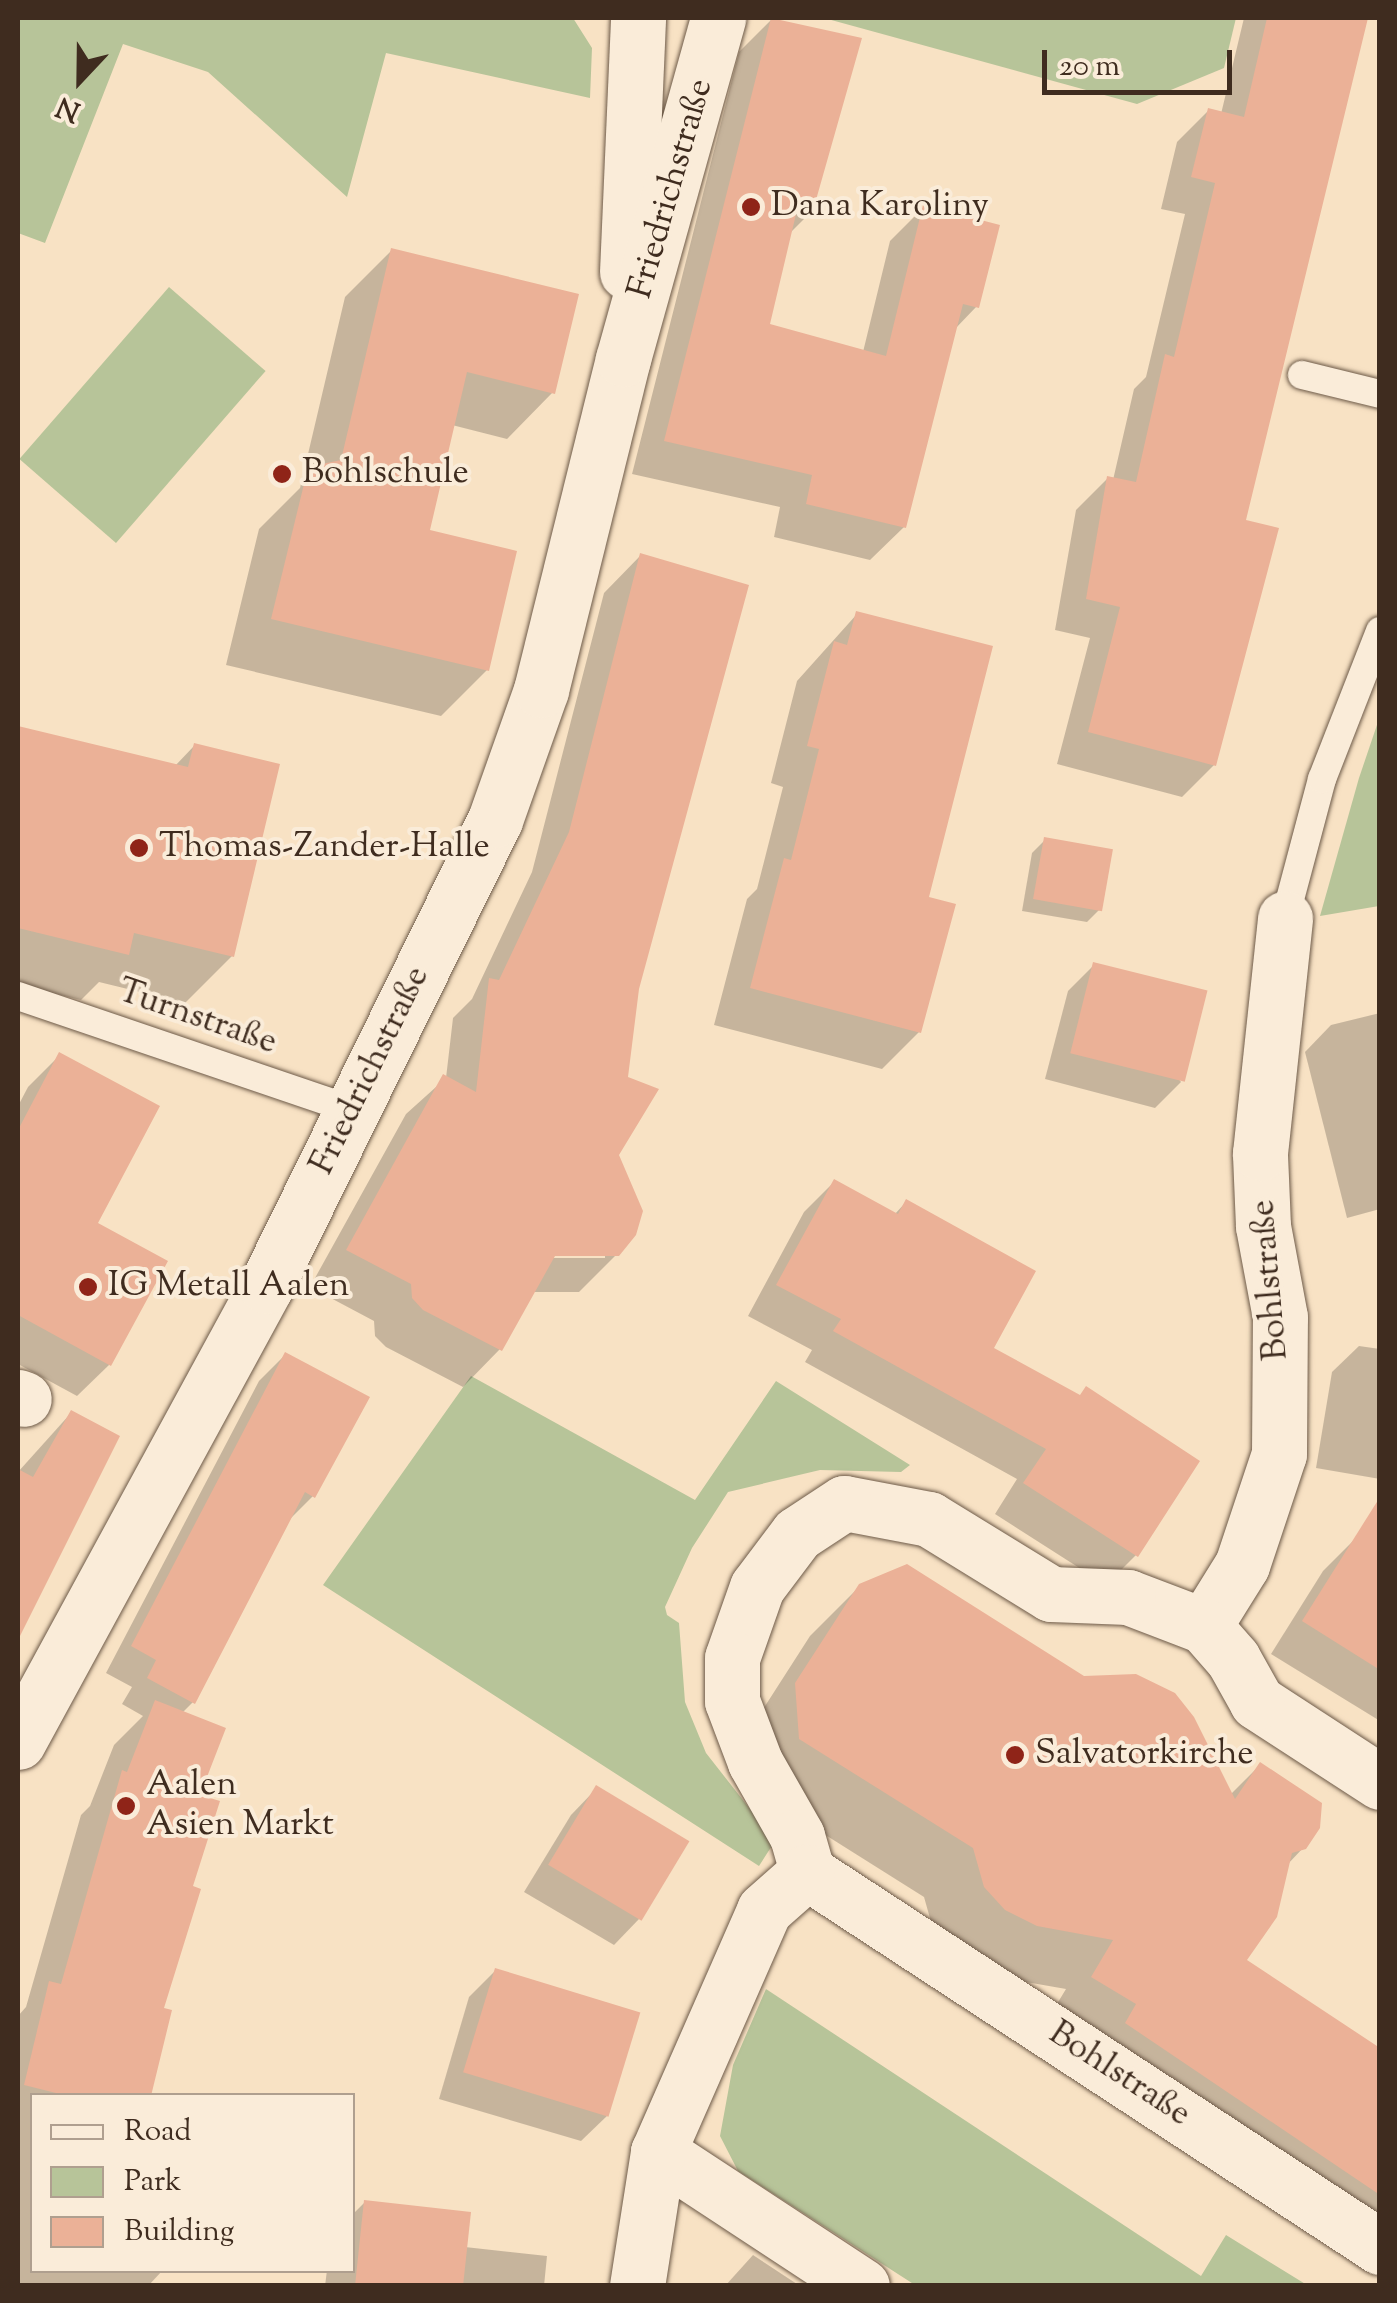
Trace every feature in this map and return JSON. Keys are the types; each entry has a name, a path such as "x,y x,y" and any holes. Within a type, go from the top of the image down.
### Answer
{"street":[{"name":"Friedrichstraße","path":"623,360 638,18"},
{"name":"Friedrichstraße","path":"18,1742 266,1286 496,820 541,690 623,360 718,18"},
{"name":"Bohlstraße","path":"1204,1626 1242,1565 1279,1454 1280,1317 1263,1226 1260,1153 1285,918"},
{"path":"637,2286 658,2152 764,1910 807,1872 798,1836 755,1762 732,1702 732,1658 757,1587 796,1534 844,1503 929,1520 1051,1594 1128,1598 1204,1626 1233,1660 1258,1702 1380,1782"},
{"name":"Bohlstraße","path":"807,1872 1380,2247"},
{"path":"658,2152 862,2286"}],"lane":[{"path":"1302,375 1380,394"},
{"path":"1285,918 1322,779 1380,630"},
{"name":"Turnstraße","path":"18,996 354,1110"}],"green space":[{"path":"18,18 573,18 592,48 590,98 386,53 347,197 208,72 123,44 45,243 18,233"},
{"path":"824,18 1236,18 1224,68 1137,104"},
{"path":"169,287 266,371 116,543 19,459"},
{"path":"1379,719 1379,906 1320,916 1359,778"},
{"path":"471,1376 695,1500 776,1381 910,1465 901,1472 820,1470 728,1492 692,1548 665,1607 667,1615 679,1623 685,1702 706,1753 775,1841 759,1866 323,1585"},
{"path":"766,1989 1201,2276 1226,2235 1307,2285 915,2285 738,2171 720,2136 733,2065"}],"building":[{"path":"771,18 862,38 812,214 797,210 770,324 886,356 923,205 1000,225 979,308 963,304 906,528 806,504 812,475 664,441"},
{"path":"1267,18 1368,18 1246,520 1279,528 1216,766 1088,732 1120,607 1086,599 1107,476 1136,482 1165,354 1174,357 1215,183 1191,177 1208,108 1244,117"},
{"path":"391,248 579,294 555,394 467,372 430,530 517,551 489,671 271,619 305,480 322,464 341,460"},
{"path":"640,553 749,585 639,989 628,1077 659,1089 619,1155 643,1211 636,1235 619,1256 555,1256 502,1351 423,1310 412,1298 411,1284 346,1250 443,1074 476,1092 489,978 499,980 569,832"},
{"path":"856,611 993,646 929,897 956,904 921,1033 750,988 784,858 791,860 819,749 807,746 834,641 847,645"},
{"name":"Thomas-Zander-Halle","path":"18,726 188,767 194,743 280,764 234,957 134,933 129,955 18,928"},
{"path":"1044,837 1113,849 1102,911 1033,899"},
{"path":"1093,962 1207,991 1185,1082 1070,1053"},
{"path":"59,1052 160,1106 98,1223 168,1261 111,1366 18,1315 18,1130"},
{"path":"834,1179 898,1214 906,1199 1036,1271 994,1348 1080,1395 1086,1386 1200,1461 1138,1557 1023,1483 1046,1449 833,1331 841,1319 776,1285"},
{"path":"285,1352 370,1397 315,1498 305,1492 195,1704 147,1678 156,1660 131,1646"},
{"path":"71,1410 120,1436 18,1640 18,1469 33,1477"},
{"path":"1380,1497 1380,1670 1302,1621"},
{"name":"Salvatorkirche","path":"907,1564 1084,1676 1136,1674 1175,1693 1194,1717 1235,1799 1260,1762 1322,1803 1320,1828 1306,1849 1292,1853 1277,1917 1247,1960 1380,2048 1380,2195 1125,2023 1136,2004 1091,1977 1113,1940 1037,1926 1005,1910 984,1887 973,1848 799,1739 795,1683 859,1584"},
{"path":"155,1700 226,1728 200,1795 220,1801 193,1886 201,1889 164,2008 172,2010 152,2093 56,2093 24,2085 49,1981 61,1984 122,1770 127,1772"},
{"path":"596,1785 689,1841 642,1921 548,1865"},
{"path":"495,1968 640,2012 608,2117 463,2072"},
{"path":"364,2200 471,2212 463,2286 355,2286"}],"place":[{"name":"Dana Karoliny","path":"751,207"},
{"name":"Bohlschule","path":"282,474"},
{"name":"Thomas-Zander-Halle","path":"139,848"},
{"name":"IG Metall Aalen","path":"88,1287"},
{"name":"Salvatorkirche","path":"1015,1755"},
{"name":"Aalen Asien Markt","path":"126,1806"}]}
